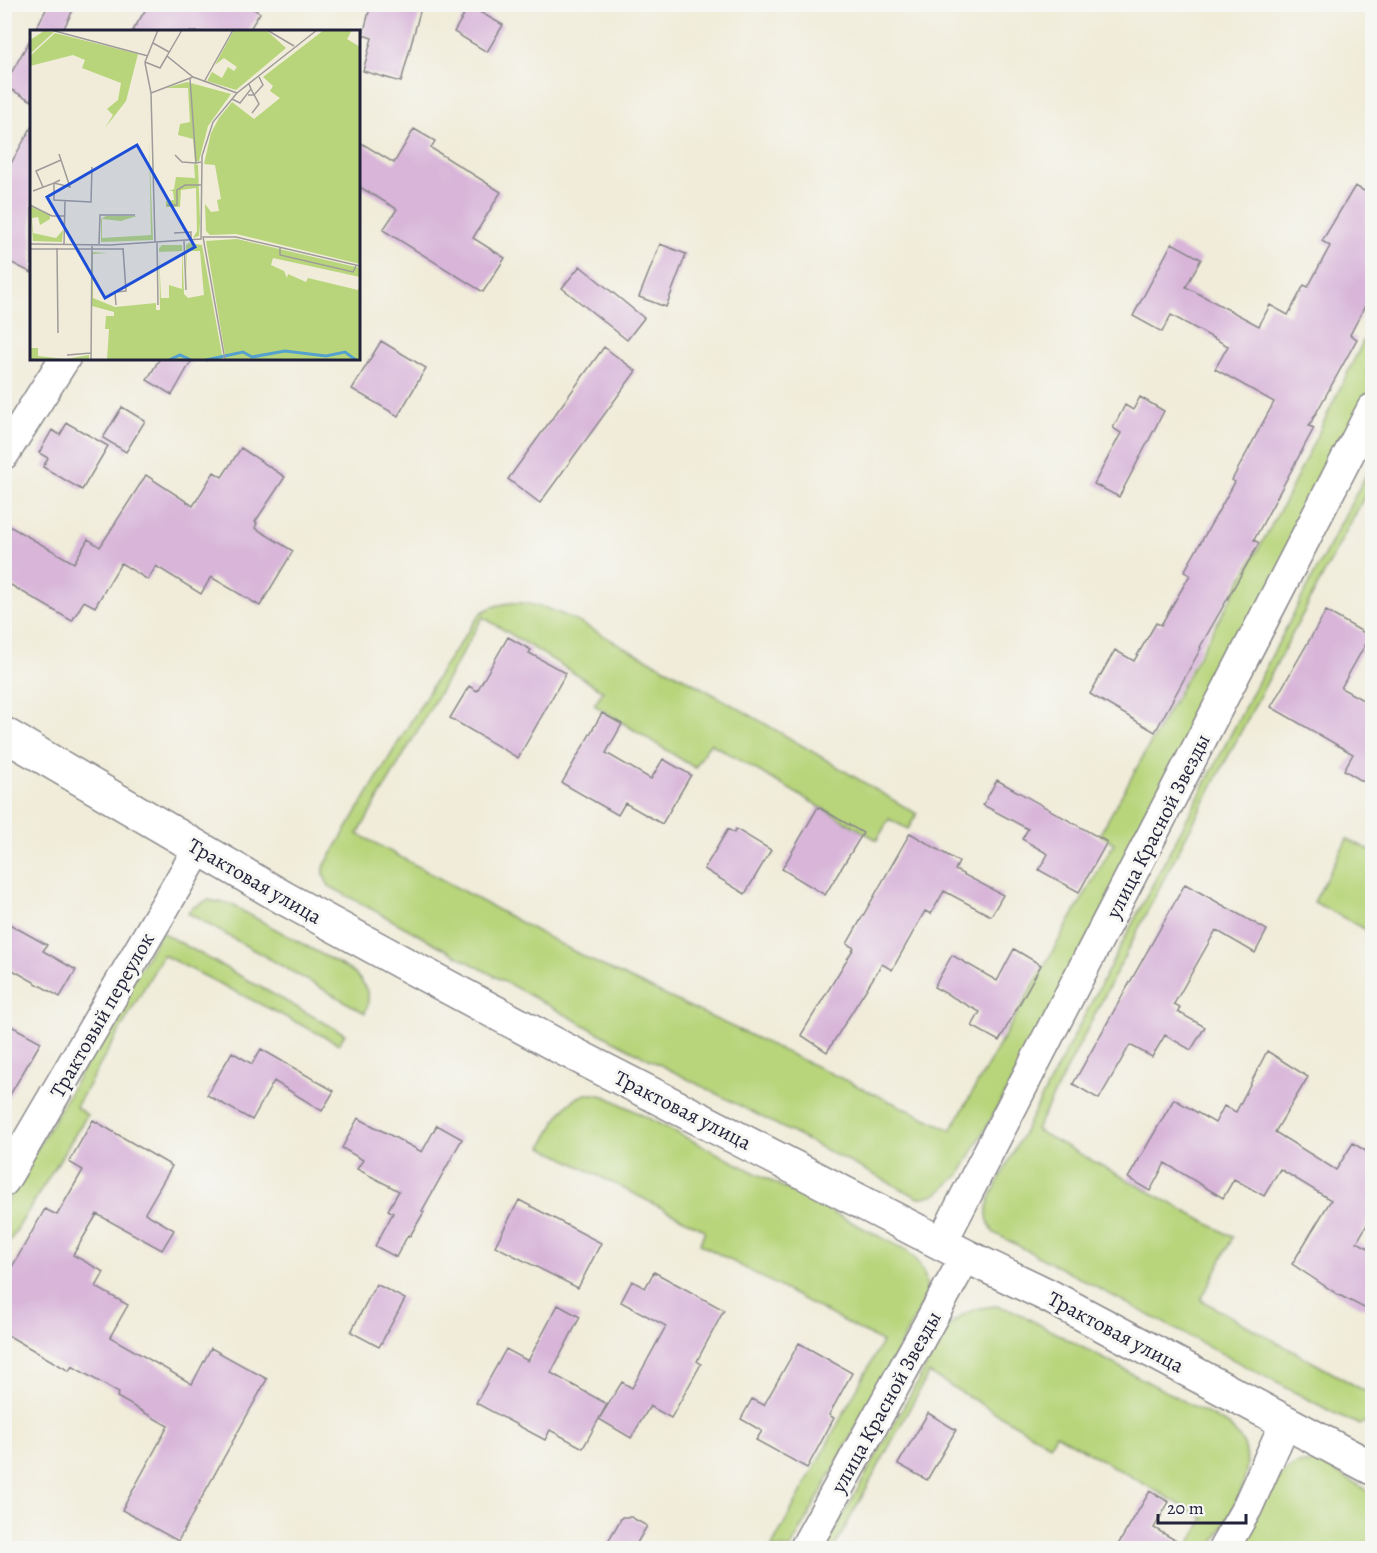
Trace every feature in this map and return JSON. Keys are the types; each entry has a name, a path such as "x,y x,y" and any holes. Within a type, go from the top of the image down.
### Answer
{"highway":[{"name":"Трактовая улица","path":"4,734 294,904 552,1042 1047,1295 1372,1468"}],"street":[{"path":"4,454 63,360"},
{"name":"улица Красной Звезды","path":"805,1548 1372,409"},
{"name":"Трактовый переулок","path":"4,1181 199,848"},
{"path":"1224,1548 1246,1508 1286,1421"}],"green space":[{"path":"1372,323 1372,388 1257,619 1032,1045 960,1174 937,1194 919,1198 610,1039 329,886 325,879 325,865 444,666 481,613 498,605 516,603 554,611 699,686 917,814 908,829 889,819 877,840 710,743 695,768 594,705 603,691 483,617 358,834 588,959 951,1130 1114,843 1100,834 1286,499"},
{"path":"1372,463 1372,482 1169,869 1036,1130 1233,1237 1201,1300 1372,1395 1372,1417 1360,1425 994,1233 987,1218 987,1211 993,1191"},
{"path":"1347,839 1372,851 1372,933 1314,902"},
{"path":"208,900 230,904 352,971 361,980 368,995 365,1013 188,913 193,907"},
{"path":"161,932 345,1034 339,1044 163,955 76,1107 87,1115 5,1249 5,1205"},
{"path":"586,1094 607,1097 906,1250 923,1271 926,1297 791,1548 771,1548 882,1342 700,1244 705,1230 542,1147 564,1109 578,1097"},
{"path":"996,1306 1012,1310 1229,1425 1245,1448 1246,1474 1231,1513 1211,1548 1187,1548 1204,1518 1056,1434 1050,1445 929,1373 834,1548 825,1548 947,1329 969,1312"},
{"path":"1312,1462 1327,1467 1372,1493 1372,1548 1239,1548 1263,1501 1280,1478 1288,1469 1298,1464"}],"building":[{"path":"49,4 76,4 63,30 35,30"},
{"path":"149,4 246,4 260,13 249,30 133,30"},
{"path":"371,4 422,4 401,82 363,71 372,38 363,35"},
{"path":"469,6 503,25 487,52 454,32"},
{"path":"30,40 30,100 4,86"},
{"path":"414,129 435,141 431,148 501,192 473,238 505,258 483,292 383,230 397,209 360,187 360,142 394,163"},
{"path":"30,130 30,272 4,259 4,176"},
{"path":"1355,186 1372,195 1372,292 1350,335 1357,339 1309,426 1314,428 1254,540 1259,543 1155,732 1090,694 1115,650 1134,661 1156,623 1161,625 1190,575 1184,572 1235,482 1232,480 1274,402 1215,369 1228,346 1171,315 1162,332 1133,316 1172,243 1201,259 1186,287 1259,326 1270,305 1288,315 1304,285 1308,287 1330,246 1322,241"},
{"path":"660,244 686,254 666,307 639,297"},
{"path":"580,266 644,318 627,340 562,288"},
{"path":"381,341 426,368 398,416 352,389"},
{"path":"604,347 636,371 540,503 508,479"},
{"path":"159,360 192,360 172,395 147,380"},
{"path":"1140,397 1164,411 1119,497 1094,484 1121,433 1113,428 1125,405 1133,410"},
{"path":"122,407 145,421 126,452 103,438"},
{"path":"67,423 108,446 82,490 43,467 48,458 39,453 52,430 60,435"},
{"path":"241,448 285,477 255,522 257,523 255,528 293,551 260,606 211,577 201,594 156,566 148,580 121,563 95,607 84,601 72,621 4,581 4,523 74,563 88,539 100,547 146,475 193,506 214,472 222,477"},
{"path":"1326,611 1370,636 1341,688 1372,705 1372,787 1344,770 1353,754 1271,707"},
{"path":"508,637 531,650 529,653 566,673 518,758 450,718 469,686 477,691"},
{"path":"602,713 622,724 606,753 651,779 663,759 691,775 662,824 625,803 618,815 562,783"},
{"path":"997,780 1107,842 1079,892 1039,870 1048,854 1022,839 1028,829 983,805"},
{"path":"818,807 863,833 825,895 782,869"},
{"path":"728,829 734,833 736,829 771,850 745,894 704,869"},
{"path":"910,833 959,862 955,870 1003,895 991,916 944,891 931,914 925,911 892,970 882,964 827,1052 801,1035 854,948 847,944"},
{"path":"1185,884 1267,930 1255,953 1216,930 1174,1004 1180,1007 1178,1012 1205,1027 1191,1050 1165,1035 1152,1057 1130,1045 1099,1099 1073,1084"},
{"path":"4,921 47,945 43,951 76,970 60,997 4,965"},
{"path":"1014,949 1041,965 999,1041 972,1026 980,1012 934,987 952,955 997,981"},
{"path":"4,1022 41,1042 4,1105"},
{"path":"261,1049 334,1091 322,1111 274,1081 252,1120 207,1095 232,1052 252,1064"},
{"path":"1267,1051 1308,1077 1275,1132 1336,1170 1353,1143 1372,1155 1372,1216 1357,1242 1372,1250 1372,1312 1337,1294 1292,1264 1331,1200 1280,1169 1264,1196 1234,1179 1223,1198 1165,1163 1150,1191 1128,1178 1174,1099 1215,1123 1224,1106 1236,1112"},
{"path":"358,1118 422,1152 437,1125 462,1139 422,1211 424,1212 396,1257 375,1246 393,1213 388,1210 399,1191 357,1169 363,1160 342,1148"},
{"path":"93,1120 172,1166 145,1213 174,1230 162,1250 97,1214 73,1255 104,1272 96,1287 128,1305 110,1337 192,1384 211,1348 267,1379 178,1541 122,1510 168,1426 117,1397 119,1393 72,1366 69,1371 4,1333 4,1262 12,1267 45,1209 57,1215 83,1170 69,1162"},
{"path":"519,1200 601,1243 578,1288 495,1246"},
{"path":"654,1272 724,1310 697,1361 701,1364 671,1418 650,1406 631,1438 599,1419 622,1382 632,1388 666,1326 621,1302 632,1281 645,1288"},
{"path":"376,1284 405,1299 379,1347 351,1332"},
{"path":"558,1305 580,1317 551,1373 607,1404 583,1448 550,1430 545,1440 476,1403 506,1349 528,1361"},
{"path":"799,1343 852,1373 829,1415 834,1418 807,1468 756,1440 762,1431 741,1419 752,1399 764,1405"},
{"path":"928,1413 956,1430 927,1480 898,1464"},
{"path":"1150,1491 1169,1502 1154,1528 1189,1548 1116,1548"},
{"path":"622,1517 631,1517 647,1526 634,1548 604,1548"}]}
